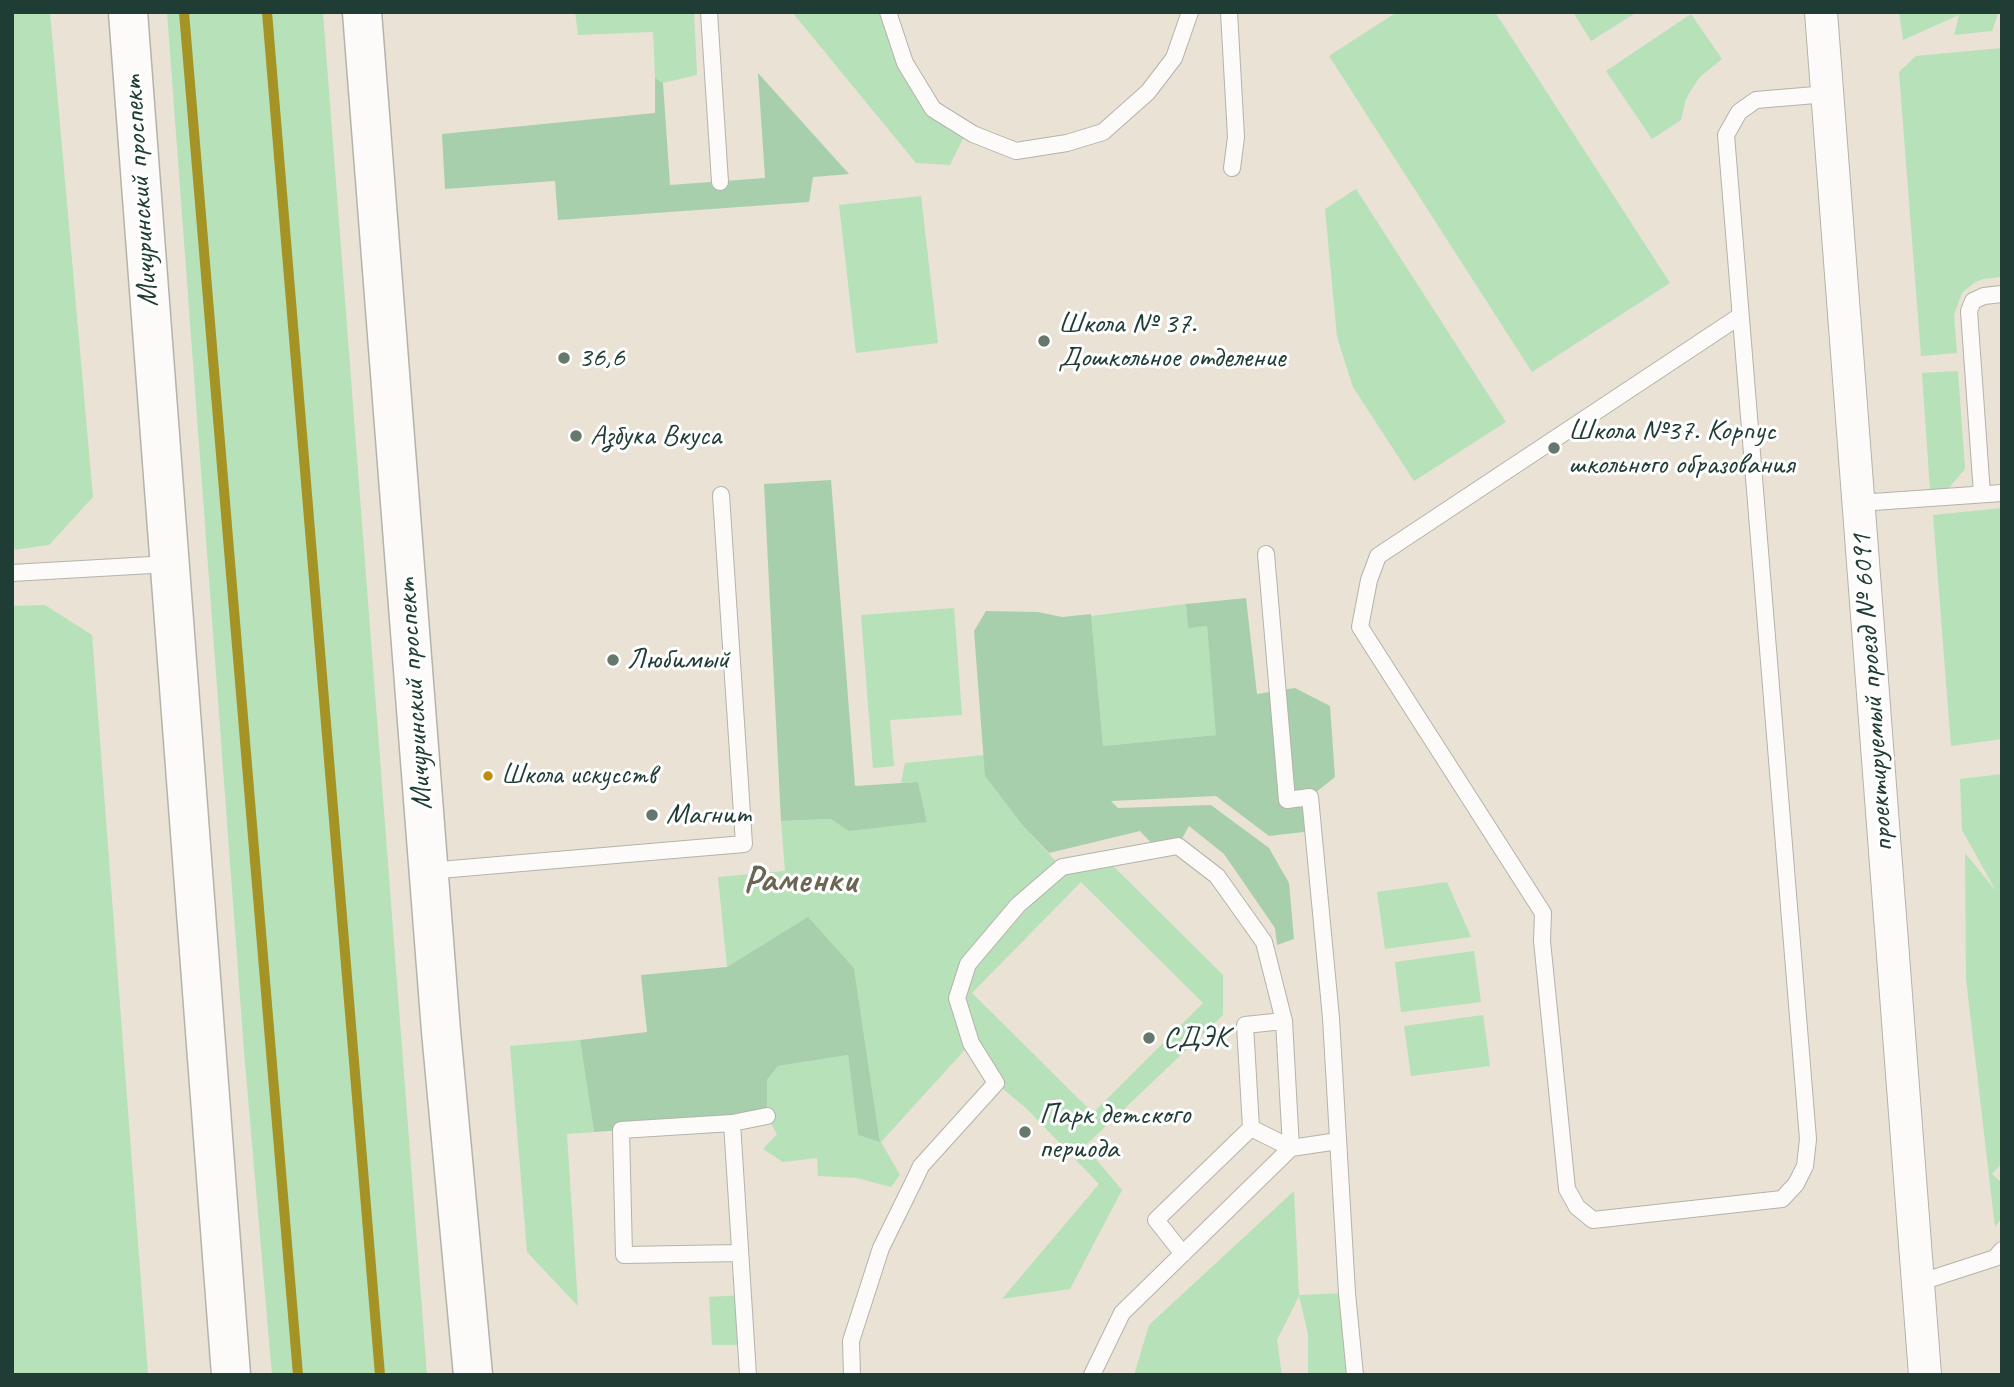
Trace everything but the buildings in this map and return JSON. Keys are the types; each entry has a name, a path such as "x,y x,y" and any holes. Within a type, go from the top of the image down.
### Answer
{"main road":[{"name":"Мичуринский проспект","path":"128,12 231,1375"},
{"name":"Мичуринский проспект","path":"362,12 428,870 473,1375"}],"street":[{"name":"проектируемый проезд № 6091","path":"1821,12 1925,1375"}],"lane":[{"path":"709,12 720,182"},
{"path":"888,12 905,63 933,109 973,134 1016,151 1067,143 1102,132 1148,92 1174,58 1194,14"},
{"path":"1229,12 1236,137 1232,168"},
{"path":"1740,316 1378,556 1369,580 1360,627 1543,913 1542,941 1565,1177 1567,1189 1577,1207 1593,1220 1782,1199 1796,1184 1805,1166 1808,1139 1726,135 1739,112 1756,100 1827,94"},
{"path":"1982,494 1969,311 1973,301 1984,296 2002,294"},
{"path":"1859,503 2002,493"},
{"path":"428,870 744,844 721,495"},
{"path":"1266,554 1287,800 1310,797 1331,1018 1347,1293 1355,1375"},
{"path":"12,573 169,564"},
{"path":"852,1375 851,1341 881,1248 921,1166 996,1083 971,1043 957,998 968,964 1018,905 1062,867 1178,846 1217,876 1264,942 1284,1021 1291,1148 1122,1313 1092,1375"},
{"path":"1183,1254 1156,1220 1251,1128 1245,1025 1284,1021"},
{"path":"740,1253 624,1255 621,1129 732,1123 767,1116"},
{"path":"732,1123 748,1375"},
{"path":"1251,1128 1291,1148 1338,1141"},
{"path":"1918,1283 1995,1258 2002,1250"}],"green space":[{"path":"12,12 50,12 93,497 49,545 12,550"},
{"path":"167,12 323,12 427,1375 272,1375 244,1051"},
{"path":"575,12 694,12 697,75 663,83 655,78 653,32 576,35"},
{"path":"792,12 888,12 933,109 967,130 950,165 916,163"},
{"path":"1397,12 1495,12 1670,283 1532,372 1329,56"},
{"path":"1573,12 1637,12 1591,41"},
{"path":"1899,12 2002,14 1998,14 1992,31 1954,35 1959,15 1903,40"},
{"path":"1691,14 1722,59 1700,77 1693,87 1686,99 1681,120 1652,139 1606,71"},
{"path":"2002,48 2002,277 1983,279 1962,293 1954,315 1957,353 1921,356 1899,72 1916,56"},
{"path":"758,73 849,174 813,177 809,202 558,220 555,181 445,189 442,134 655,113 655,78 663,83 670,185 765,178"},
{"path":"1356,189 1506,422 1414,481 1353,387 1337,337 1325,209"},
{"path":"921,196 938,343 856,353 839,205"},
{"path":"1958,371 1965,469 1948,489 1930,490 1922,373"},
{"path":"831,480 855,786 918,782 927,822 849,831 831,819 781,821 764,484"},
{"path":"2002,508 2002,739 1951,746 1933,515"},
{"path":"1246,598 1257,694 1295,688 1330,706 1335,777 1310,797 1312,831 1269,836 1216,796 1111,801 1118,808 1211,805 1269,848 1289,883 1294,939 1277,945 1275,928 1224,854 1189,826 1178,846 1158,850 1140,831 1049,853 1023,826 985,776 974,631 986,611 1038,612 1062,617 1091,614 1103,746 1216,735 1207,626 1188,628 1186,604"},
{"path":"1186,604 1188,627 1207,626 1217,735 1103,746 1091,616"},
{"path":"45,605 92,635 148,1375 12,1375 12,606"},
{"path":"954,608 962,715 890,720 894,766 873,768 861,615"},
{"path":"985,755 985,776 1023,826 1061,867 1106,859 1223,975 1223,1015 1085,1146 1122,1190 1070,1289 1002,1299 1099,1184 1027,1109 996,1083 971,1043 881,1142 900,1175 891,1187 857,1178 818,1176 817,1158 783,1162 763,1149 777,1134 767,1116 767,1080 778,1066 848,1055 858,1135 880,1141 854,968 808,918 727,967 718,877 785,871 781,821 831,819 927,822 918,782 901,783 905,763","holes":["1081,882 1203,1003 1093,1113 972,993"]},
{"path":"2002,774 2002,1163 1992,1174 2002,1183 2002,1218 1995,1227 1966,979 1965,853 1996,891 1962,830 1960,779"},
{"path":"1447,882 1471,937 1385,949 1377,892"},
{"path":"808,917 854,968 880,1142 858,1135 848,1055 778,1066 767,1080 767,1116 732,1123 594,1132 580,1040 647,1032 641,975 727,967"},
{"path":"1474,951 1481,1002 1401,1012 1395,962"},
{"path":"1483,1015 1490,1066 1411,1076 1404,1026"},
{"path":"580,1040 594,1132 567,1134 578,1306 527,1252 510,1046"},
{"path":"1294,1191 1299,1295 1347,1293 1355,1375 1308,1375 1308,1334 1299,1296 1277,1340 1282,1375 1134,1375 1149,1325"},
{"path":"743,1295 746,1345 712,1345 709,1297"}],"transit line":[{"path":"184,12 298,1375"},
{"path":"267,12 380,1375"}],"place":[{"name":"Школа № 37. Дошкольное отделение","path":"1044,341"},
{"name":"36,6","path":"564,358"},
{"name":"Азбука Вкуса","path":"576,436"},
{"name":"Школа №37. Корпус школьного образования","path":"1554,448"},
{"name":"Любимый","path":"613,660"},
{"name":"Школа искусств","path":"488,776"},
{"name":"Магнит","path":"652,815"},
{"name":"СДЭК","path":"1149,1038"},
{"name":"Парк детского периода","path":"1025,1132"}],"district":[{"name":"Раменки","path":"800,881"}]}
